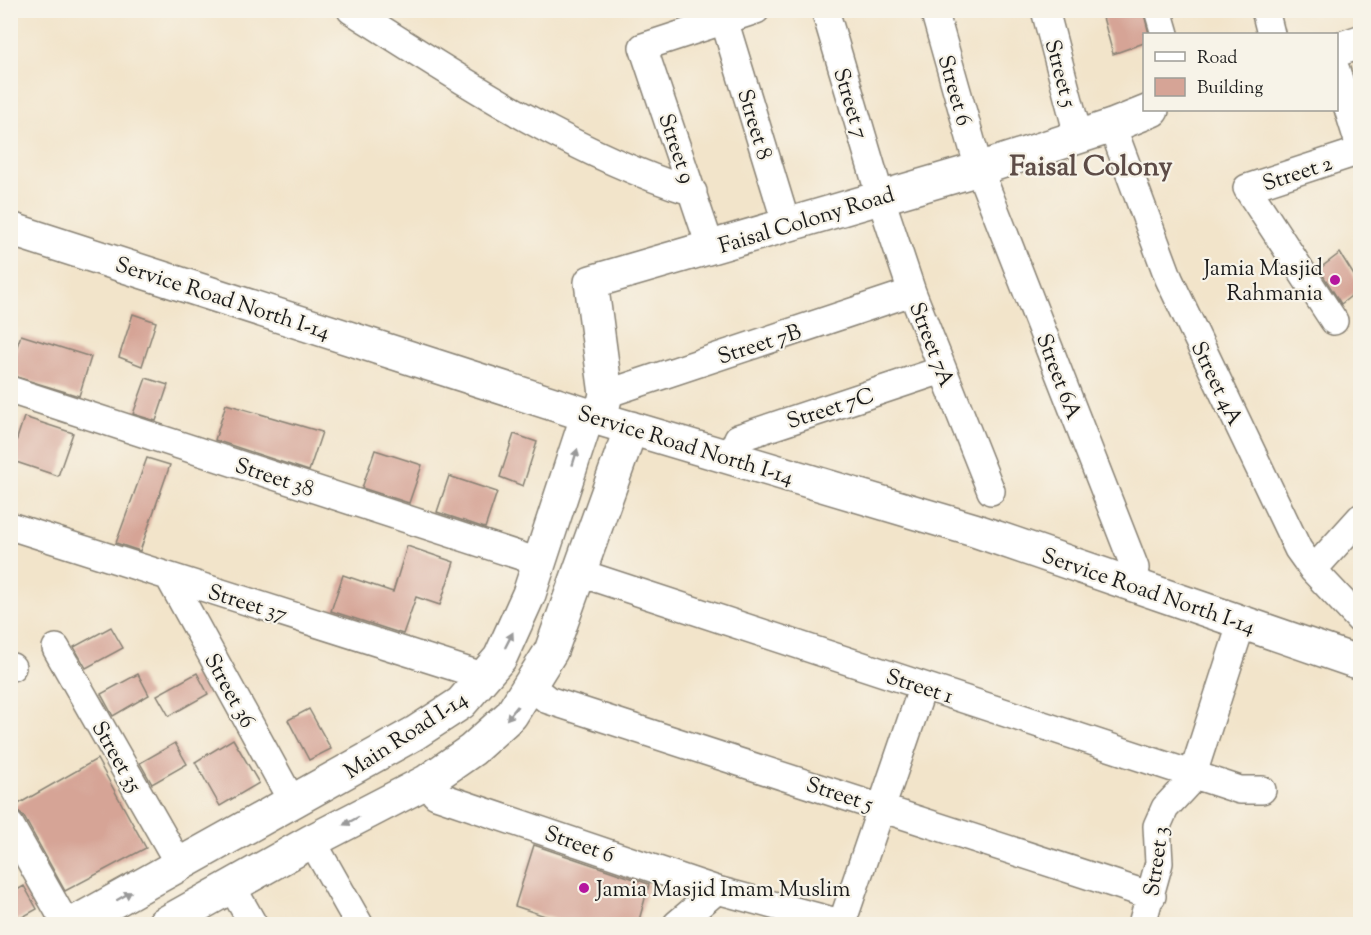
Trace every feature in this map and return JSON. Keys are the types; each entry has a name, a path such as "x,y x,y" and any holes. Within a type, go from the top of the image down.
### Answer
{"main road":[{"path":"1338,49 1360,42"},
{"name":"Faisal Colony Road","path":"598,409 591,282 711,249 880,196 979,168 1112,126 1150,111"},
{"name":"Service Road North I-14","path":"10,229 598,409 631,428 974,530 1360,663"},
{"name":"Main Road I-14","path":"73,924 293,802 424,727 461,703 486,677 500,658 520,617 598,409"},
{"name":"Main Road I-14","path":"164,924 312,841 426,782 496,730 512,715 551,651 631,428"},
{"path":"556,518 594,532"}],"street":[{"path":"351,10 452,75 567,139 642,174 693,192"},
{"path":"725,22 756,10"},
{"name":"Street 7","path":"825,10 880,196"},
{"name":"Street 6","path":"934,10 979,168"},
{"name":"Street 5","path":"1046,10 1078,135"},
{"path":"1158,10 1165,33"},
{"path":"1265,10 1271,33"},
{"name":"Street 9","path":"711,249 643,47 725,22"},
{"name":"Street 8","path":"725,22 786,226"},
{"name":"Street 2","path":"1334,321 1247,188 1360,149 1338,77"},
{"name":"Street 4A","path":"1112,126 1169,279 1277,509 1298,549 1313,570 1360,620"},
{"name":"Street 6A","path":"979,168 1135,568 1132,584"},
{"name":"Street 7A","path":"880,196 912,292 991,491"},
{"name":"Street 7B","path":"598,409 912,292"},
{"name":"Street 7C","path":"730,457 738,438 942,370"},
{"name":"Street 38","path":"10,390 540,562"},
{"path":"1313,570 1360,518"},
{"name":"Street 37","path":"10,526 486,677"},
{"name":"Street 1","path":"580,573 1240,789 1262,790"},
{"name":"Street 36","path":"169,577 293,802"},
{"name":"Street 3","path":"1142,924 1152,896 1159,863 1157,826 1165,807 1191,780 1242,622"},
{"name":"Street 35","path":"56,648 180,864"},
{"path":"843,924 880,806 923,686"},
{"name":"Street 5","path":"531,687 548,700 1152,896"},
{"name":"Street 6","path":"426,782 436,795 717,890 843,924"},
{"path":"10,825 66,924"},
{"path":"312,841 359,924"},
{"path":"232,887 253,924"},
{"path":"677,924 717,890"}],"building":[{"path":"1101,10 1143,10 1149,33 1143,33 1143,43 1113,54"},
{"name":"Jamia Masjid Rahmania","path":"1340,253 1360,285 1360,289 1341,304 1319,269"},
{"path":"133,314 156,322 142,366 119,357"},
{"path":"21,335 91,357 79,396 10,375 10,366"},
{"path":"146,378 168,385 156,421 133,414"},
{"path":"226,404 322,432 309,471 215,440"},
{"path":"24,417 73,433 58,476 10,460"},
{"path":"514,434 537,442 523,486 500,477"},
{"path":"375,450 422,465 409,503 362,488"},
{"path":"147,458 170,465 140,551 116,543"},
{"path":"449,476 497,492 485,528 437,512"},
{"path":"407,546 454,562 440,605 416,597 403,634 331,611 343,575 393,592"},
{"path":"111,627 123,648 86,668 74,647"},
{"path":"197,673 208,694 169,716 157,695"},
{"path":"138,674 149,695 113,716 101,694"},
{"path":"309,709 331,749 309,760 288,720"},
{"path":"233,739 259,783 220,806 195,762"},
{"path":"175,743 187,764 152,784 140,763"},
{"path":"97,759 146,848 65,891 24,817 13,807"},
{"name":"Jamia Masjid Imam Muslim","path":"534,845 649,884 638,924 569,924 515,906"},
{"path":"24,886 37,909 10,924 10,894"}],"place":[{"name":"Jamia Masjid Rahmania","path":"1335,280"},
{"name":"Jamia Masjid Imam Muslim","path":"584,888"}],"district":[{"name":"Faisal Colony","path":"1091,165"}]}
